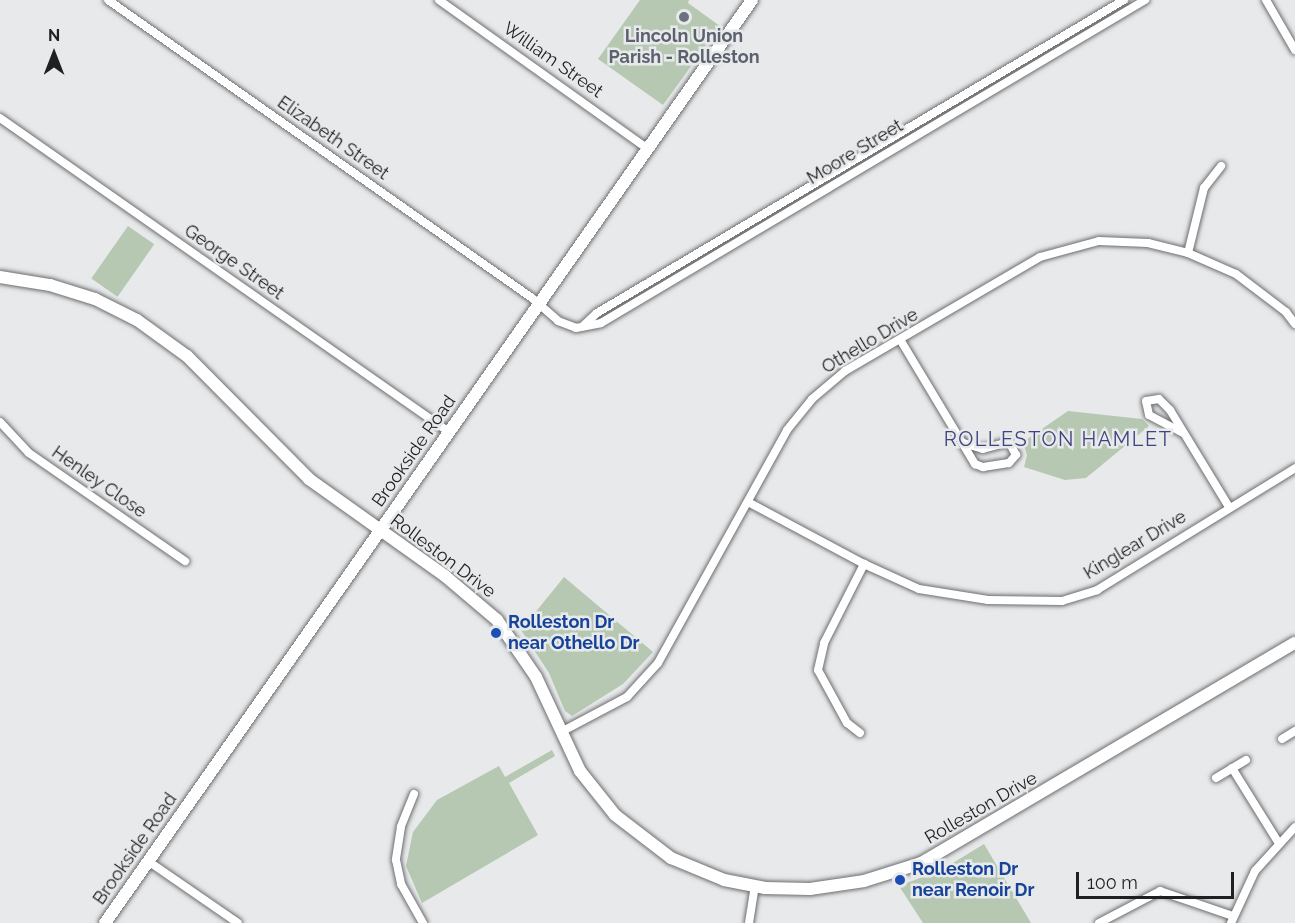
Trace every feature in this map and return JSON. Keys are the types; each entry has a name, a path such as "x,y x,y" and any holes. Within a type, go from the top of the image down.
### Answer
{"main road":[{"name":"Brookside Road","path":"105,923 752,0"},
{"name":"Rolleston Drive","path":"0,277 79,294 156,332 198,365 296,468 461,588 497,620 536,677 561,732 590,785 633,831 692,868 754,886 793,889 833,886 921,863 1295,643"}],"street":[{"name":"Elizabeth Street","path":"108,0 539,304"},
{"name":"William Street","path":"439,0 648,149"},
{"name":"Moore Street","path":"580,328 597,313 1124,0"},
{"name":"Moore Street","path":"580,328 601,322 1145,0"},
{"path":"1266,0 1295,50"},
{"name":"George Street","path":"0,118 449,432"},
{"path":"1188,253 1204,188 1221,166"},
{"name":"Othello Drive","path":"561,732 627,697 658,663 787,430 812,399 845,371 901,341 1040,257 1099,241 1148,243 1188,253 1259,290 1295,324"},
{"path":"539,304 569,327 580,328"},
{"path":"901,341 971,460 980,467 1009,463 1016,454 1009,442 983,449 963,443"},
{"path":"1183,433 1149,415 1146,401 1159,399 1173,414 1229,507"},
{"name":"Henley Close","path":"0,422 29,453 185,561"},
{"name":"Kinglear Drive","path":"748,502 864,564 938,594 988,600 1062,601 1097,590 1295,468"},
{"path":"860,733 840,713 818,670 824,643 864,564"},
{"path":"1282,739 1294,734"},
{"path":"1215,778 1246,760"},
{"path":"1232,768 1278,842"},
{"path":"414,794 401,827 396,863 400,881 423,923"},
{"path":"1099,923 1160,891 1232,920 1255,871 1278,842 1295,827"},
{"path":"148,861 238,923"},
{"path":"749,923 754,886"}],"green space":[{"path":"640,0 689,0 688,3 720,26 663,105 598,59"},
{"path":"128,226 154,244 118,297 91,278"},
{"path":"1068,411 1142,419 1149,426 1086,478 1065,480 1024,467 1027,455 1023,442"},
{"path":"564,577 653,652 623,684 572,716 565,711 549,673 521,630"},
{"path":"552,750 555,756 509,783 538,835 422,903 406,866 413,832 437,800 499,766 505,777"},
{"path":"984,844 1031,923 923,923 899,886 943,869"}],"place":[{"name":"Lincoln Union Parish - Rolleston","path":"684,17"},
{"name":"Rolleston Dr near Othello Dr","path":"496,633"},
{"name":"Rolleston Dr near Renoir Dr","path":"900,880"}],"district":[{"name":"ROLLESTON HAMLET","path":"1058,439"}]}
